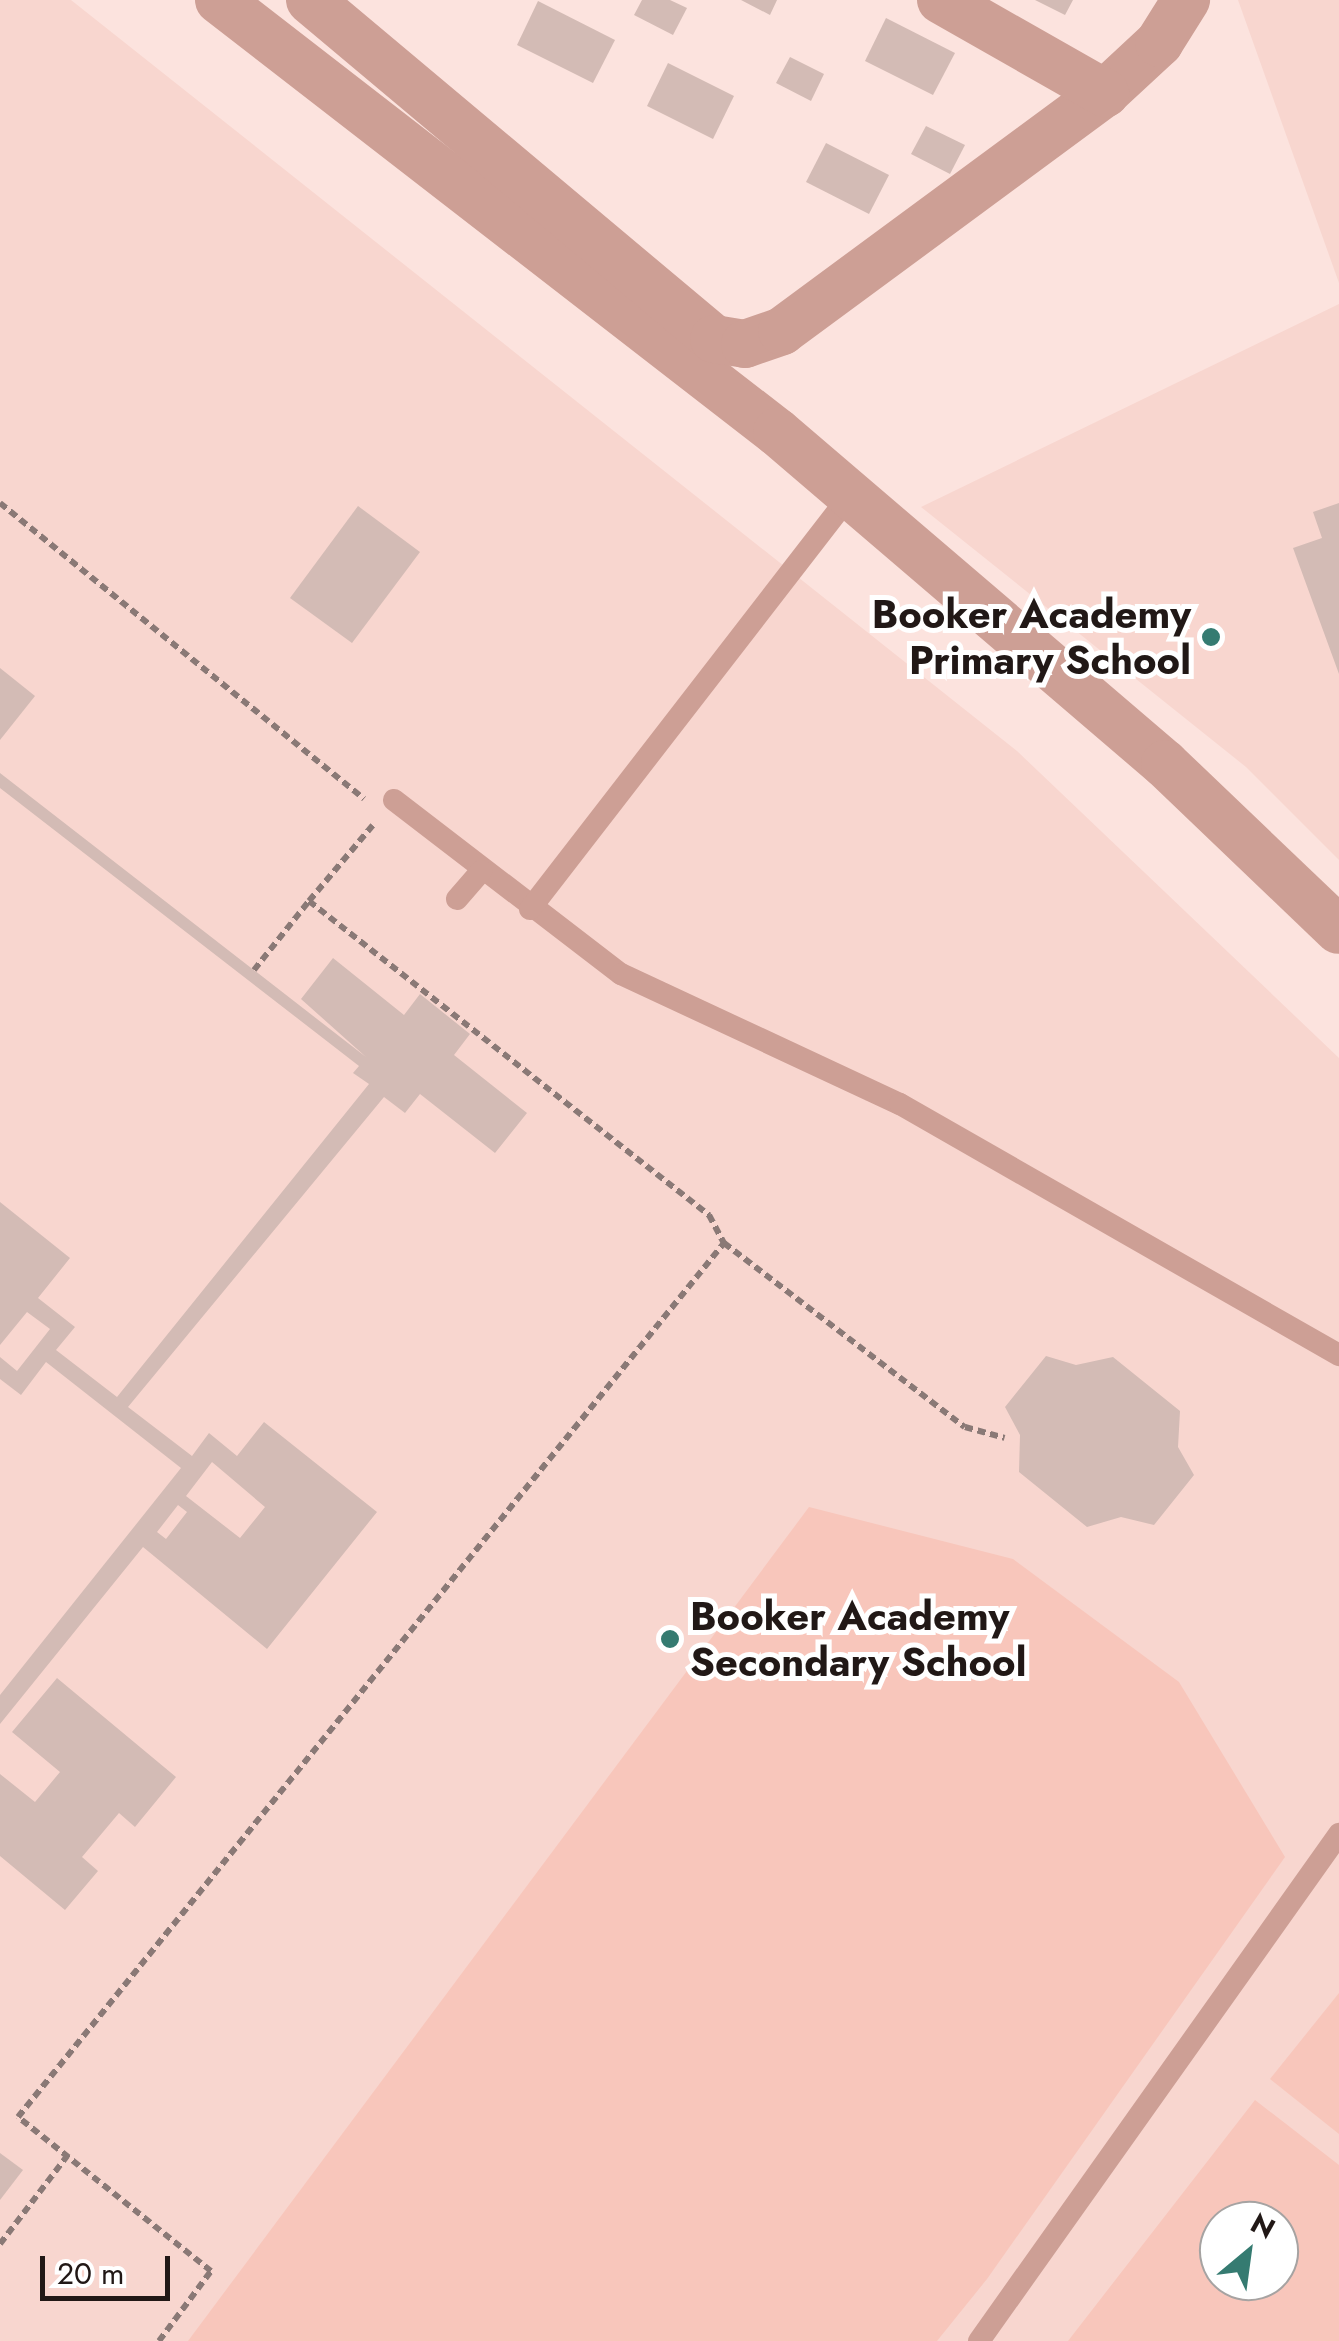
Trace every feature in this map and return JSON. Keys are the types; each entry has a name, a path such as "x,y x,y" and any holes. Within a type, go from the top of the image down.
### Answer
{"street":[{"path":"220,0 850,494 1165,764 1339,930"},
{"path":"310,0 714,339 745,344 782,331 1104,93 1159,43 1186,0"},
{"path":"942,0 1104,93"}],"lane":[{"path":"530,909 850,494"},
{"path":"388,807 621,974 900,1104 1339,1355"},
{"path":"457,899 481,870"},
{"path":"979,2341 1339,1834"}],"path":[{"path":"0,503 367,802"},
{"path":"254,970 388,807"},
{"path":"310,900 709,1215 724,1243 965,1427 1004,1438"},
{"path":"159,2341 211,2271 18,2116 724,1243"},
{"path":"0,2244 67,2156"}],"shaded area":[{"name":"Booker Academy Secondary School","path":"0,0 71,0 1017,751 1339,1058 1339,2341 0,2341"},
{"path":"1238,0 1339,0 1339,283"},
{"name":"Booker Academy Primary School","path":"1339,304 1339,860 1246,767 921,507"},
{"path":"809,1507 1013,1559 1179,1682 1285,1857 987,2279 937,2341 188,2341"},
{"path":"1339,1993 1339,2134 1270,2079"},
{"path":"1255,2100 1339,2165 1339,2341 1068,2341"}],"building":[{"path":"642,0 670,0 687,8 673,35 634,15"},
{"path":"741,0 777,0 770,15"},
{"path":"1035,0 1073,0 1065,15"},
{"path":"538,1 615,40 593,83 517,45"},
{"path":"886,18 955,53 933,95 865,61"},
{"path":"790,57 824,74 811,101 776,83"},
{"path":"668,63 734,96 713,139 647,106"},
{"path":"926,126 965,145 950,174 911,154"},
{"path":"826,143 889,175 869,214 806,182"},
{"path":"1339,503 1339,674 1293,548 1322,538 1313,512"},
{"path":"358,506 420,552 352,643 290,598"},
{"path":"0,668 35,696 0,740"},
{"path":"0,773 366,1057 301,999 333,958 404,1015 420,994 470,1034 454,1055 527,1113 495,1153 420,1094 405,1113 384,1097 128,1407 192,1456 209,1433 237,1456 264,1422 377,1512 267,1649 143,1547 0,1724 0,1695 181,1468 46,1362 21,1395 0,1379 0,1357 17,1371 50,1329 27,1312 0,1345 0,1202 70,1258 38,1298 75,1327 56,1350 117,1397 369,1084 353,1073 359,1066 0,788","holes":["212,1462 265,1507 240,1538 186,1496","178,1505 187,1512 166,1539 157,1532"]},
{"path":"1046,1356 1076,1365 1113,1357 1180,1411 1178,1447 1194,1475 1154,1525 1121,1517 1087,1527 1019,1472 1020,1435 1005,1407"},
{"path":"57,1678 176,1777 135,1827 119,1813 82,1857 98,1871 65,1910 0,1856 0,1774 35,1802 60,1772 12,1732"},
{"path":"0,2153 23,2170 0,2200"}],"place":[{"name":"Booker Academy Primary School","path":"1211,637"},
{"name":"Booker Academy Secondary School","path":"670,1639"}]}
